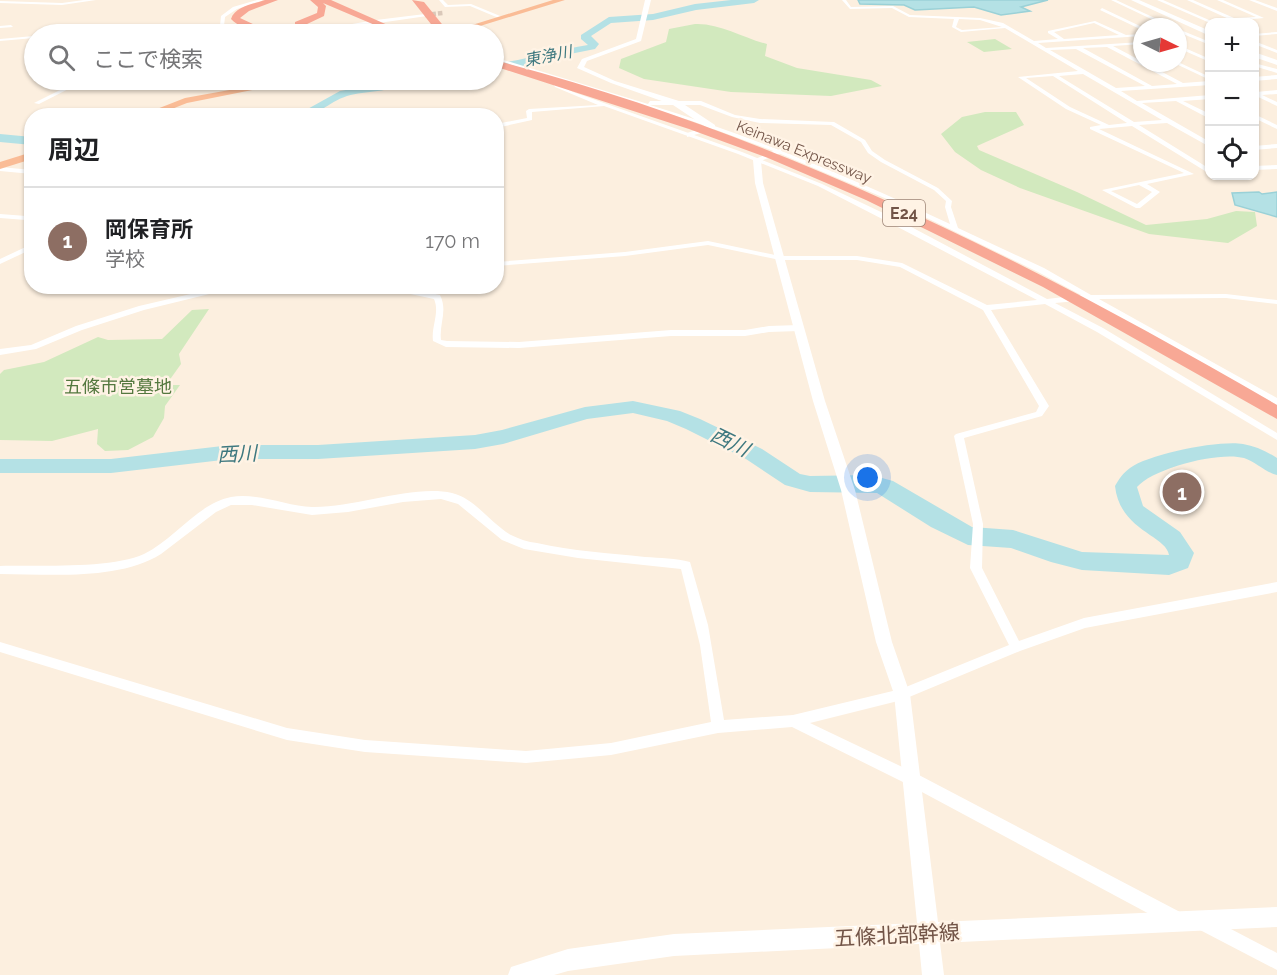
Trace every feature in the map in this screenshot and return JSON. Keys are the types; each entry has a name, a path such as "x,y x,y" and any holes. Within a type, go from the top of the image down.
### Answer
{"highway":[{"path":"241,24 235,19 240,12 274,0"},
{"path":"250,24 240,18 243,12 279,0"},
{"path":"300,24 321,14 322,6 314,0"},
{"path":"324,0 382,24"},
{"path":"349,0 349,4 373,20 385,24"},
{"path":"416,0 442,24"},
{"path":"482,24 561,0"},
{"name":"Keinawa Expressway","path":"504,66 616,99 738,142 890,206 1030,275 1277,413"},
{"path":"169,108 206,96 240,90"},
{"path":"0,168 24,158"}],"main road":[{"path":"1134,0 1205,34"},
{"path":"1259,56 1277,63"}],"street":[{"path":"0,2 62,4 94,0"},
{"path":"223,24 223,17 228,12 262,0"},
{"path":"441,0 447,6 471,5 503,18"},
{"path":"648,0 640,37 635,43 584,60 580,68 612,82 676,103 712,127"},
{"path":"844,0 850,8 893,7 909,16 980,19 1010,28 1205,143"},
{"path":"1113,0 1152,18"},
{"path":"1159,0 1205,20"},
{"path":"1189,0 1234,18"},
{"path":"1219,0 1262,18 1259,18"},
{"path":"1251,0 1277,10"},
{"path":"443,13 454,11 463,4"},
{"path":"362,24 393,17 425,6"},
{"path":"1102,9 1130,8"},
{"path":"1095,21 1102,9"},
{"path":"1102,9 1133,24"},
{"path":"957,18 954,27 961,31 1010,28"},
{"path":"1063,40 1050,32 1095,21 1125,36"},
{"path":"0,27 11,26"},
{"path":"1187,34 1205,42"},
{"path":"1259,35 1277,35"},
{"path":"1035,42 1133,36"},
{"path":"1187,39 1205,37"},
{"path":"0,40 24,38"},
{"path":"1047,49 1133,44"},
{"path":"1259,44 1277,51"},
{"path":"1107,45 1182,85"},
{"path":"1077,47 1150,87"},
{"path":"1187,51 1205,60"},
{"path":"504,60 712,127 778,151 896,201 1041,270 1277,402"},
{"path":"1259,66 1277,71"},
{"path":"1187,69 1205,79"},
{"path":"1085,72 1022,77 1068,108 1107,126"},
{"path":"1053,74 1205,170"},
{"path":"550,75 553,82 564,91 757,160 820,185 887,218 1047,301 1154,361 1277,437"},
{"path":"1259,79 1277,77"},
{"path":"1116,90 1205,82"},
{"path":"37,103 59,90"},
{"path":"1259,94 1277,92"},
{"path":"1259,96 1277,104"},
{"path":"1138,102 1205,97"},
{"path":"1178,100 1205,115"},
{"path":"504,124 530,119 529,111 641,103 701,104 734,116 760,121 832,123 863,141 870,152 883,161 916,177 943,194 949,201 948,207 955,230"},
{"path":"1259,119 1277,128"},
{"path":"1168,121 1092,128 1191,174"},
{"path":"690,135 712,127"},
{"path":"1259,144 1265,147"},
{"path":"1259,148 1277,146"},
{"path":"757,160 778,151"},
{"path":"757,160 763,198 848,490 884,642 902,694 933,975"},
{"path":"1259,168 1277,167"},
{"path":"0,168 24,171"},
{"path":"1140,183 1157,192 1138,207 1105,190 1140,183 1191,174 1205,172"},
{"path":"0,216 24,218"},
{"path":"504,263 625,254 708,243 780,258 857,258 902,265 986,308 1044,406 1039,414 1023,421 984,428 959,436 978,524 976,568 1016,646"},
{"path":"0,262 24,250"},
{"path":"0,352 33,347 79,328 142,308 203,294"},
{"path":"423,294 437,297 441,304 442,315 435,333 437,341 446,344 519,345 671,333 745,333 799,328"},
{"path":"986,308 1089,297 1226,296 1277,302"},
{"path":"0,570 123,565 145,558 168,545 215,509 231,500 320,512 423,496 444,495 461,500 491,527 515,541 541,549 686,565 701,610 712,669 718,727"},
{"path":"0,647 287,734 365,746 526,757 611,749 718,727 793,721 902,694 1016,646 1084,623 1277,587"},
{"path":"793,721 912,779 1179,920"},
{"name":"五條北部幹線","path":"519,975 568,960 674,945 1277,917"},
{"path":"1202,922 1277,962"}],"green space":[{"path":"695,24 722,28 767,44 765,56 797,68 871,80 882,86 831,96 731,92 644,79 619,68 621,59 666,42 669,29"},
{"path":"995,39 1012,49 984,52 967,42"},
{"path":"985,112 1016,112 1024,125 977,146 979,150 1077,192 1146,225 1207,219 1236,211 1255,212 1257,226 1228,243 1149,234 1020,188 981,170 955,152 941,134 962,117"},
{"name":"五條市営墓地","path":"209,309 179,354 181,364 166,385 180,385 165,406 164,418 153,437 128,450 105,451 97,444 98,429 52,441 0,440 0,374 4,370 44,362 98,337 108,340 162,339 192,310"}],"water":[{"path":"858,0 1048,0 1021,7 1030,11 1001,15 974,7 915,10 904,5 860,4"},
{"path":"1259,192 1262,194 1277,192 1277,217 1235,205 1232,193"}],"waterway":[{"name":"東浄川","path":"504,66 522,64 542,56 591,47 594,44 585,37 586,35 609,20 653,17 695,7 754,0"},
{"name":"東浄川","path":"316,108 344,93 364,90"},
{"name":"東浄川","path":"0,138 24,140"},
{"name":"西川","path":"0,466 111,466 231,452 318,452 475,442 503,437 585,413 633,407 673,416 693,424 754,454 793,480 810,484 871,483 885,487 939,521 968,536 1013,539 1060,556 1082,561 1169,566 1179,561 1182,553 1172,539 1142,518 1130,504 1126,486 1135,475 1143,470 1193,455 1234,450 1248,452 1277,468"}],"tunnel":[{"path":"425,15 443,13"}],"place":[{"name":"岡保育所","path":"1182,492"}]}
